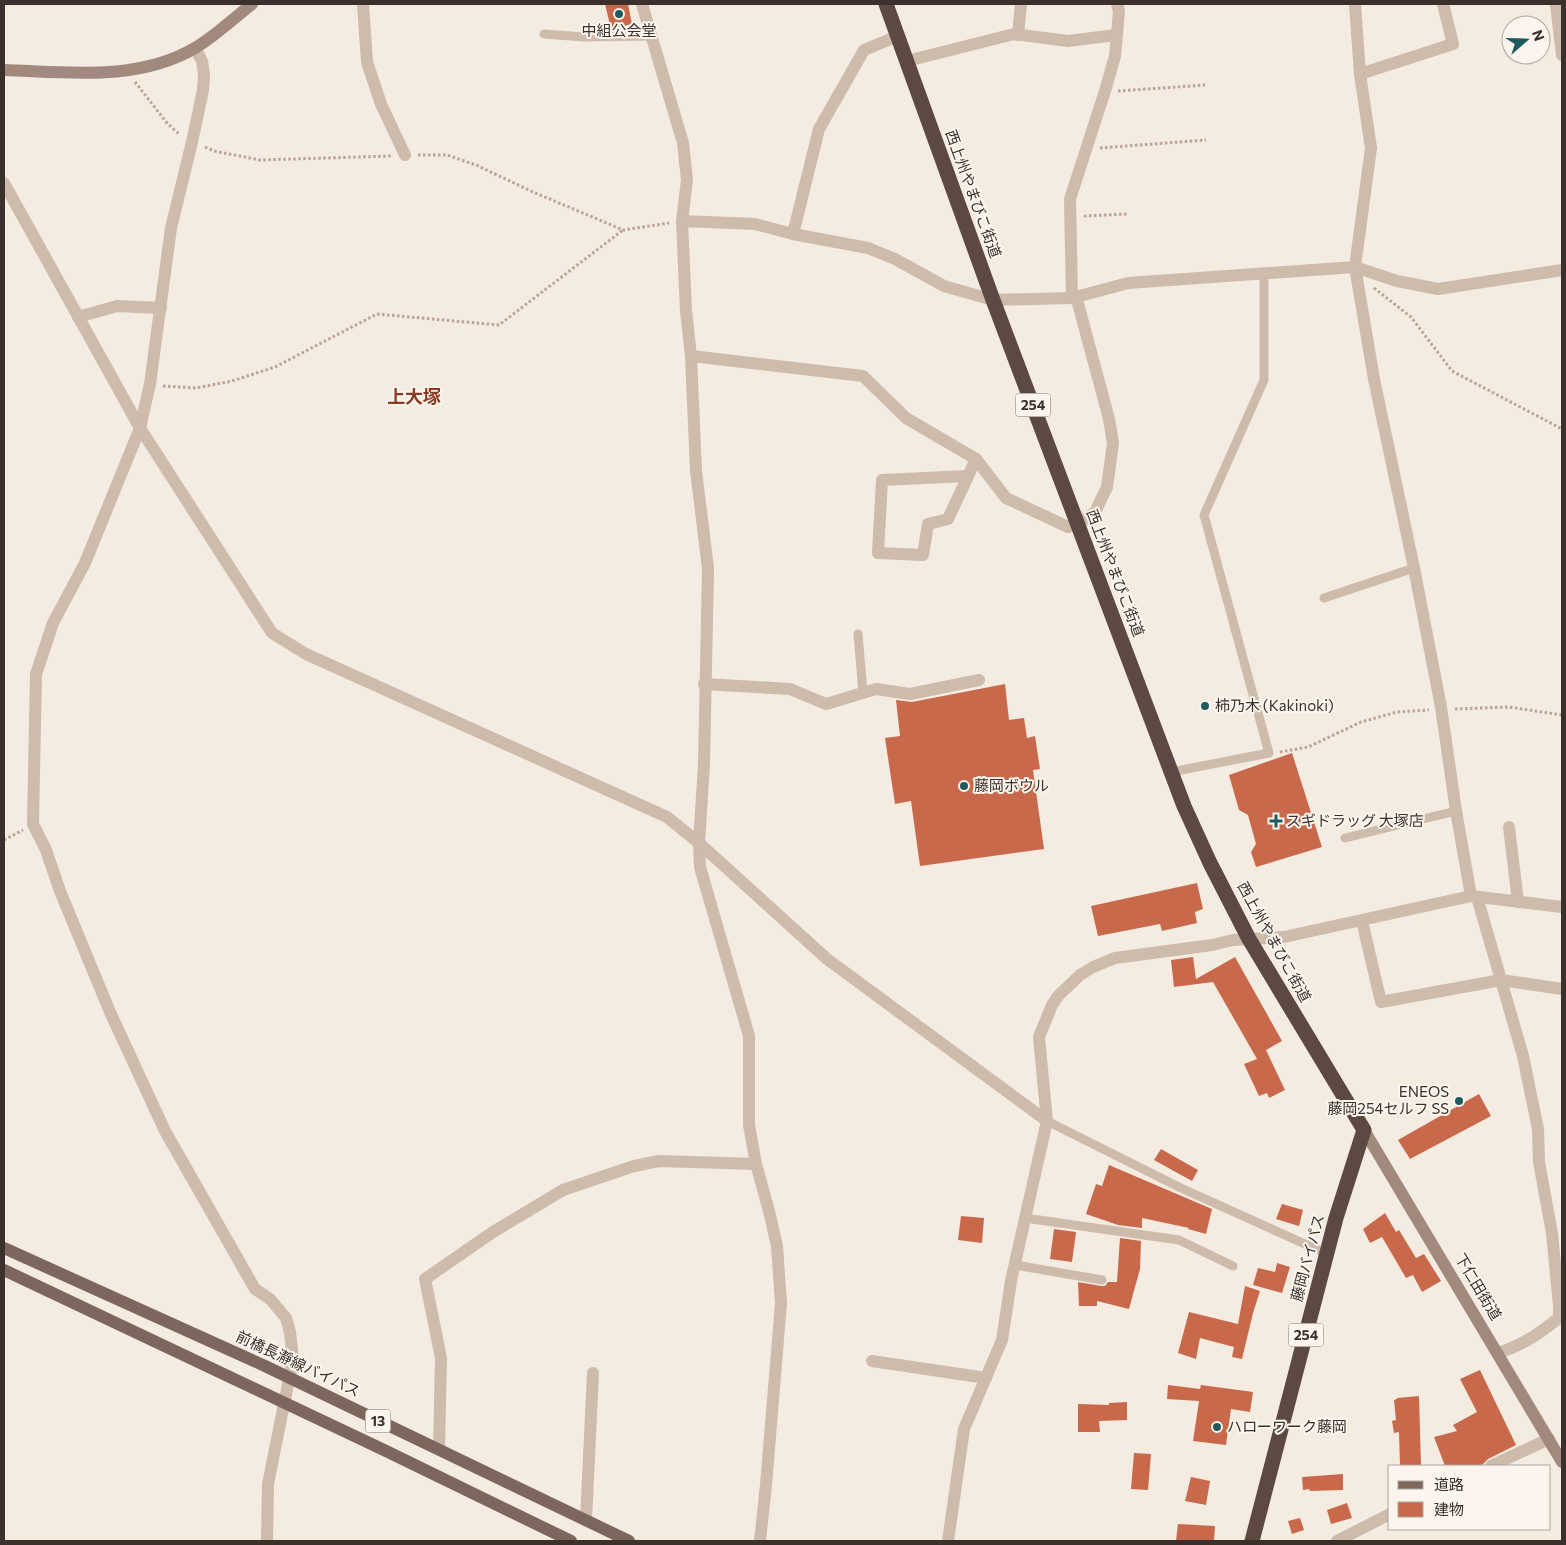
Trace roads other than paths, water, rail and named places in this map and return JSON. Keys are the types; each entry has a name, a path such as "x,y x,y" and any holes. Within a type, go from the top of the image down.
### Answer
{"highway":[{"name":"西上州やまびこ街道","path":"886,4 993,300 1184,806 1249,939 1364,1130"},
{"name":"藤岡バイパス","path":"1252,1541 1336,1218 1364,1130"}],"main road":[{"name":"前橋長瀞線バイパス","path":"4,1248 289,1377 629,1541"},
{"name":"13","path":"4,1270 571,1541"}],"street":[{"path":"4,70 104,73 149,67 170,60 195,48 252,4"},
{"path":"363,4 367,62 381,104 405,155"},
{"path":"642,4 683,143 687,180 682,221 686,311 691,356 696,470 708,568 704,684 704,764 699,843 700,867 749,1036 749,1125 756,1164 777,1246 781,1303 760,1541"},
{"path":"1018,35 1021,4"},
{"path":"691,356 862,376 906,418 976,459 1006,498 1068,527 1078,524 1095,512 1107,487 1113,443 1109,419 1074,297 1070,199 1105,92 1114,56 1119,11 1118,4"},
{"path":"1355,4 1360,74 1371,148 1356,267 1374,379 1442,710 1456,811 1474,897 1502,980 1524,1056 1538,1130 1539,1162 1557,1232 1561,1318 1534,1338 1499,1354"},
{"path":"1360,74 1453,44 1443,4"},
{"path":"1556,4 1562,55"},
{"path":"907,61 1014,34 1068,41 1116,35"},
{"path":"793,234 819,129 864,50 898,36"},
{"path":"195,48 202,60 204,76 192,142 171,228 150,384 140,428 85,563 53,622 36,674 33,824 46,850 60,891 110,1012 165,1131 255,1289 270,1299 286,1318 290,1332 293,1359 268,1484 267,1541"},
{"path":"4,183 140,428 272,633 306,654 667,817 699,843 827,960 1047,1121"},
{"path":"682,221 755,224 793,234 868,248 895,259 944,286 993,300 1074,297 1128,283 1356,267 1397,281 1438,289 1562,270"},
{"path":"78,317 117,306 161,308"},
{"path":"968,476 882,480 878,553 923,556 928,524 948,520 976,459"},
{"path":"704,684 790,689 826,704 876,688 910,694 979,680"},
{"path":"1509,827 1518,902"},
{"path":"948,1541 964,1428 1002,1340 1015,1265 1047,1121 1040,1037 1052,1005 1058,996 1093,967 1115,958 1212,945 1233,940 1284,937 1474,897 1562,907"},
{"path":"1362,921 1381,1002 1502,980 1562,989"},
{"name":"下仁田街道","path":"1364,1130 1562,1462"},
{"path":"439,1449 441,1358 425,1278 493,1232 563,1190 634,1166 659,1161 756,1164"},
{"path":"872,1361 986,1378"},
{"path":"586,1520 593,1372"},
{"path":"1494,1465 1549,1439"},
{"path":"1337,1541 1388,1515"}],"lane":[{"path":"544,34 584,37 651,36"},
{"path":"1171,772 1269,753 1204,515 1264,380 1264,273"},
{"path":"1324,598 1414,568"},
{"path":"858,634 864,692"},
{"path":"1345,838 1456,811"},
{"path":"1047,1121 1181,1188 1327,1254"},
{"path":"1025,1218 1179,1240 1233,1266"},
{"path":"1015,1265 1102,1280"}],"place":[{"name":"中組公会堂","path":"619,14"},
{"name":"柿乃木 (Kakinoki)","path":"1205,706"},
{"name":"藤岡ボウル","path":"964,786"},
{"name":"スギドラッグ 大塚店","path":"1276,821"},
{"name":"ENEOS 藤岡254セルフ SS","path":"1459,1101"},
{"name":"ハローワーク藤岡","path":"1217,1427"}],"district":[{"name":"上大塚","path":"414,397"}]}
